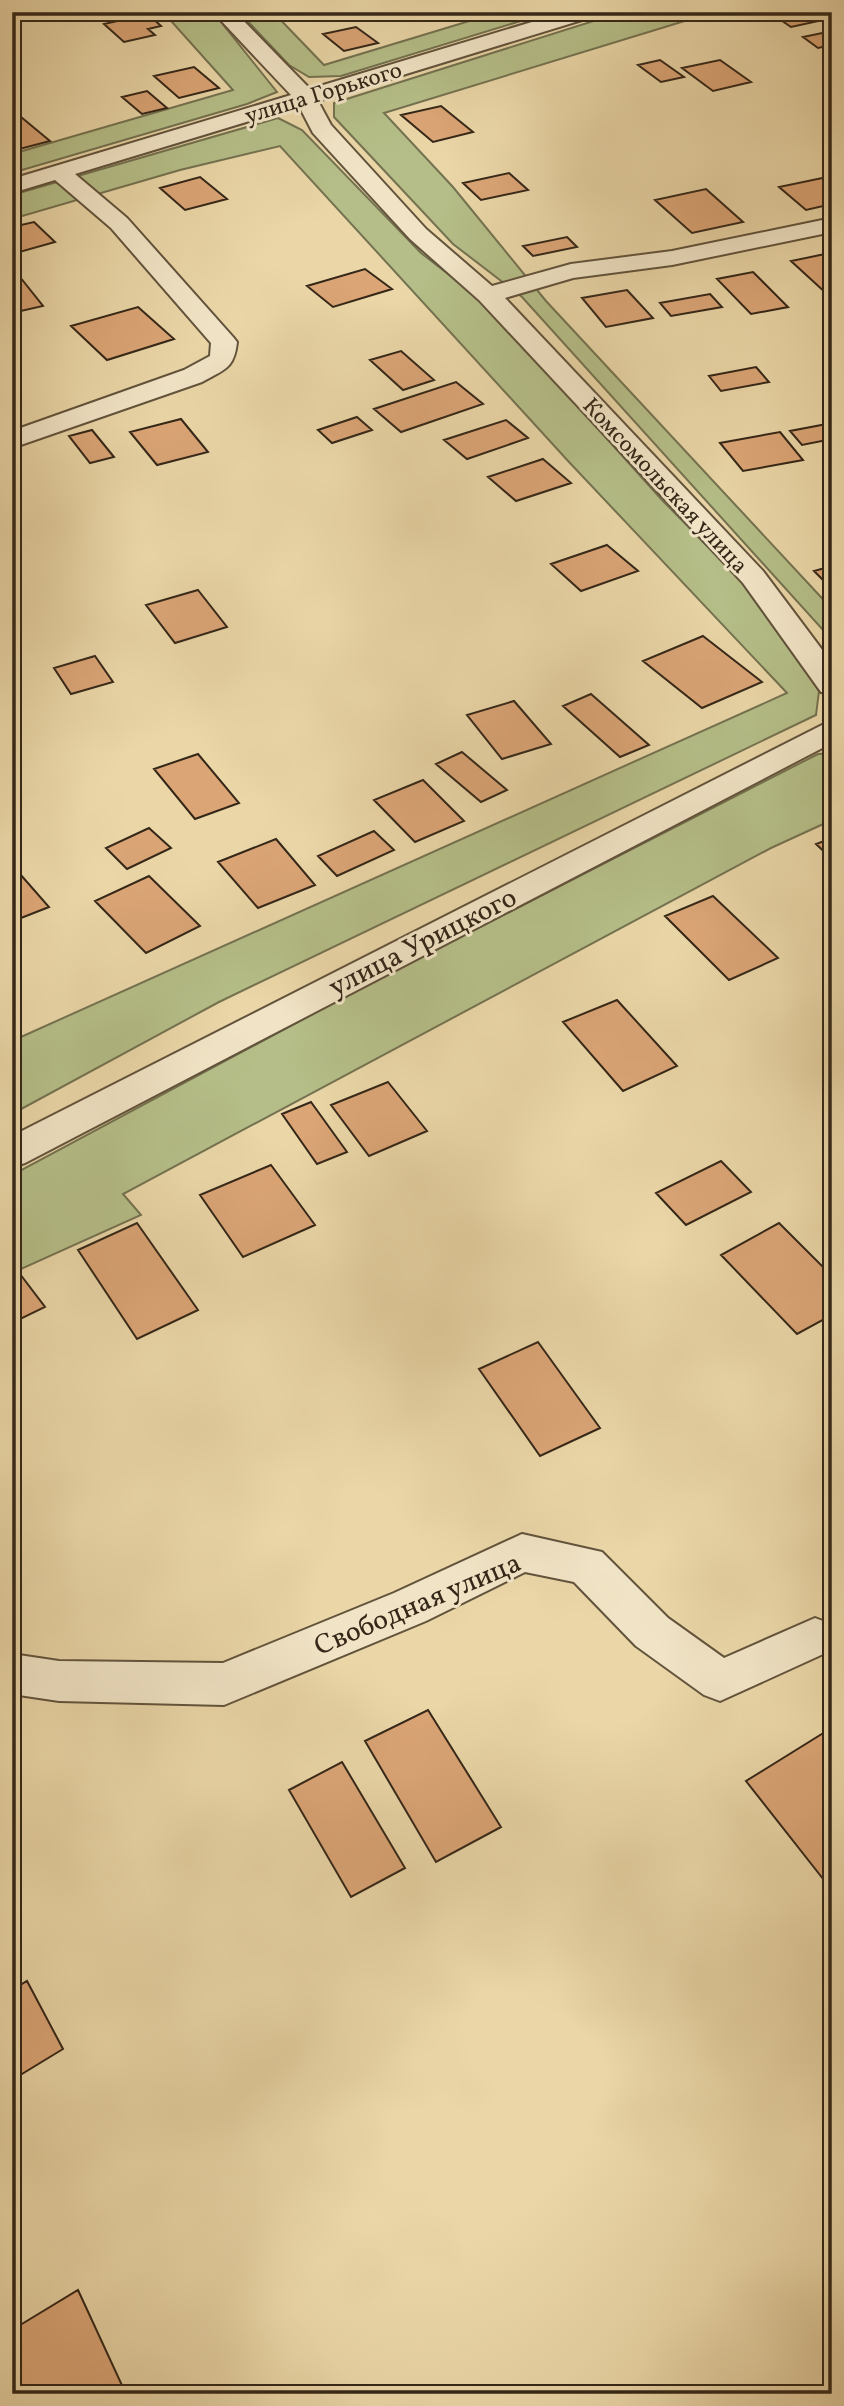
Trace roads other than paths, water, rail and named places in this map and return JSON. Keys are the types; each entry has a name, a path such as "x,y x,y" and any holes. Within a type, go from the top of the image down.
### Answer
{"street":[{"name":"Комсомольская улица","path":"223,12 305,97 321,128 418,234 488,295 752,577 832,685"},
{"name":"улица Горького","path":"12,186 587,12"},
{"path":"12,440 193,376 222,360 224,342 119,223 59,172"},
{"path":"488,295 571,271 672,258 832,225"},
{"name":"улица Урицкого","path":"12,1153 832,730"},
{"name":"Свободная улица","path":"12,1674 59,1681 224,1684 410,1607 522,1553 586,1565 652,1632 720,1681 815,1638"}]}
